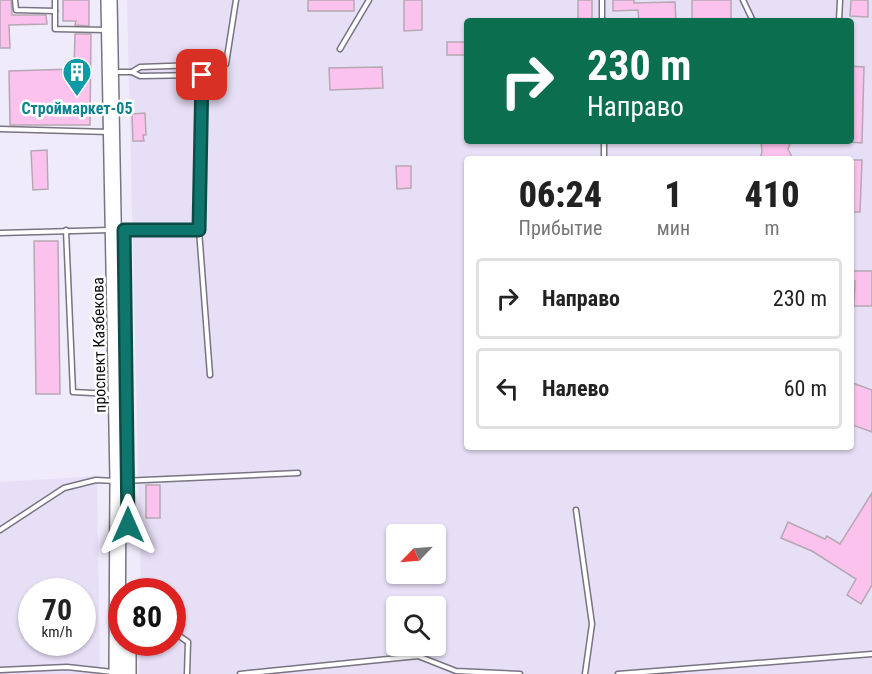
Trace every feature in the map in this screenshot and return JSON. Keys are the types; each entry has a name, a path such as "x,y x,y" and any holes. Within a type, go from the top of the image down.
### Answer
{"highway":[{"name":"проспект Казбекова","path":"114,12 125,72 117,394 127,578"},
{"name":"проспект Казбекова","path":"114,12 112,132 120,230 123,481 121,674"},
{"path":"121,674 125,656"}],"lane":[{"path":"15,0 16,10 55,11"},
{"path":"55,0 55,29 114,12"},
{"path":"125,72 140,67 226,64 236,0"},
{"path":"340,49 369,0"},
{"path":"602,0 602,18"},
{"path":"743,0 752,18"},
{"path":"838,18 840,0"},
{"path":"125,72 140,76 202,75 199,230 210,375"},
{"path":"0,129 112,132"},
{"path":"0,233 66,230 199,230"},
{"path":"66,230 73,392 117,394"},
{"path":"0,530 64,488 96,480 123,481 298,473"},
{"path":"576,510 592,624 585,674"},
{"path":"186,641 188,642 187,674"},
{"path":"618,674 872,654"},
{"path":"240,674 418,656 455,673 520,674"},
{"path":"0,670 67,666 121,674"}],"shaded area":[{"path":"127,0 872,0 872,674 139,674 140,656 186,656 186,578 141,578"},
{"path":"97,476 100,674 0,674 0,482"}],"building":[{"path":"0,0 11,0 12,15 46,15 47,24 9,25 10,48 0,48"},
{"path":"63,0 89,0 89,26 75,25 76,21 63,21"},
{"path":"308,0 354,0 354,11 308,11"},
{"path":"404,0 422,0 422,30 404,31"},
{"path":"578,0 592,0 592,18 578,18"},
{"path":"613,0 634,0 634,3 675,2 676,18 639,18 638,10 613,11"},
{"path":"692,0 731,0 731,18 692,18"},
{"path":"851,0 868,0 868,17 850,16"},
{"path":"75,34 91,34 90,125 10,125 9,71 74,69"},
{"path":"447,42 464,42 464,55 447,55"},
{"path":"854,66 864,67 862,143 854,142"},
{"path":"382,67 383,88 330,90 329,68"},
{"path":"145,113 144,141 133,141 132,114"},
{"path":"761,144 790,144 788,149 792,156 761,156"},
{"path":"47,150 48,189 33,190 31,151"},
{"path":"854,160 862,160 860,212 854,212"},
{"path":"396,166 411,166 411,188 397,189"},
{"path":"34,241 58,241 60,394 36,394"},
{"path":"854,271 872,271 872,306 854,306"},
{"path":"854,383 872,390 872,432 854,425"},
{"path":"146,485 160,485 160,518 146,518"},
{"path":"872,493 872,585 861,604 847,595 856,579 812,551 781,538 788,522 825,539 827,536 840,544"}],"place":[{"name":"Строймаркет-05","path":"77,98"}],"route":[{"path":"128,525 124,230 199,230 202,75"}]}
